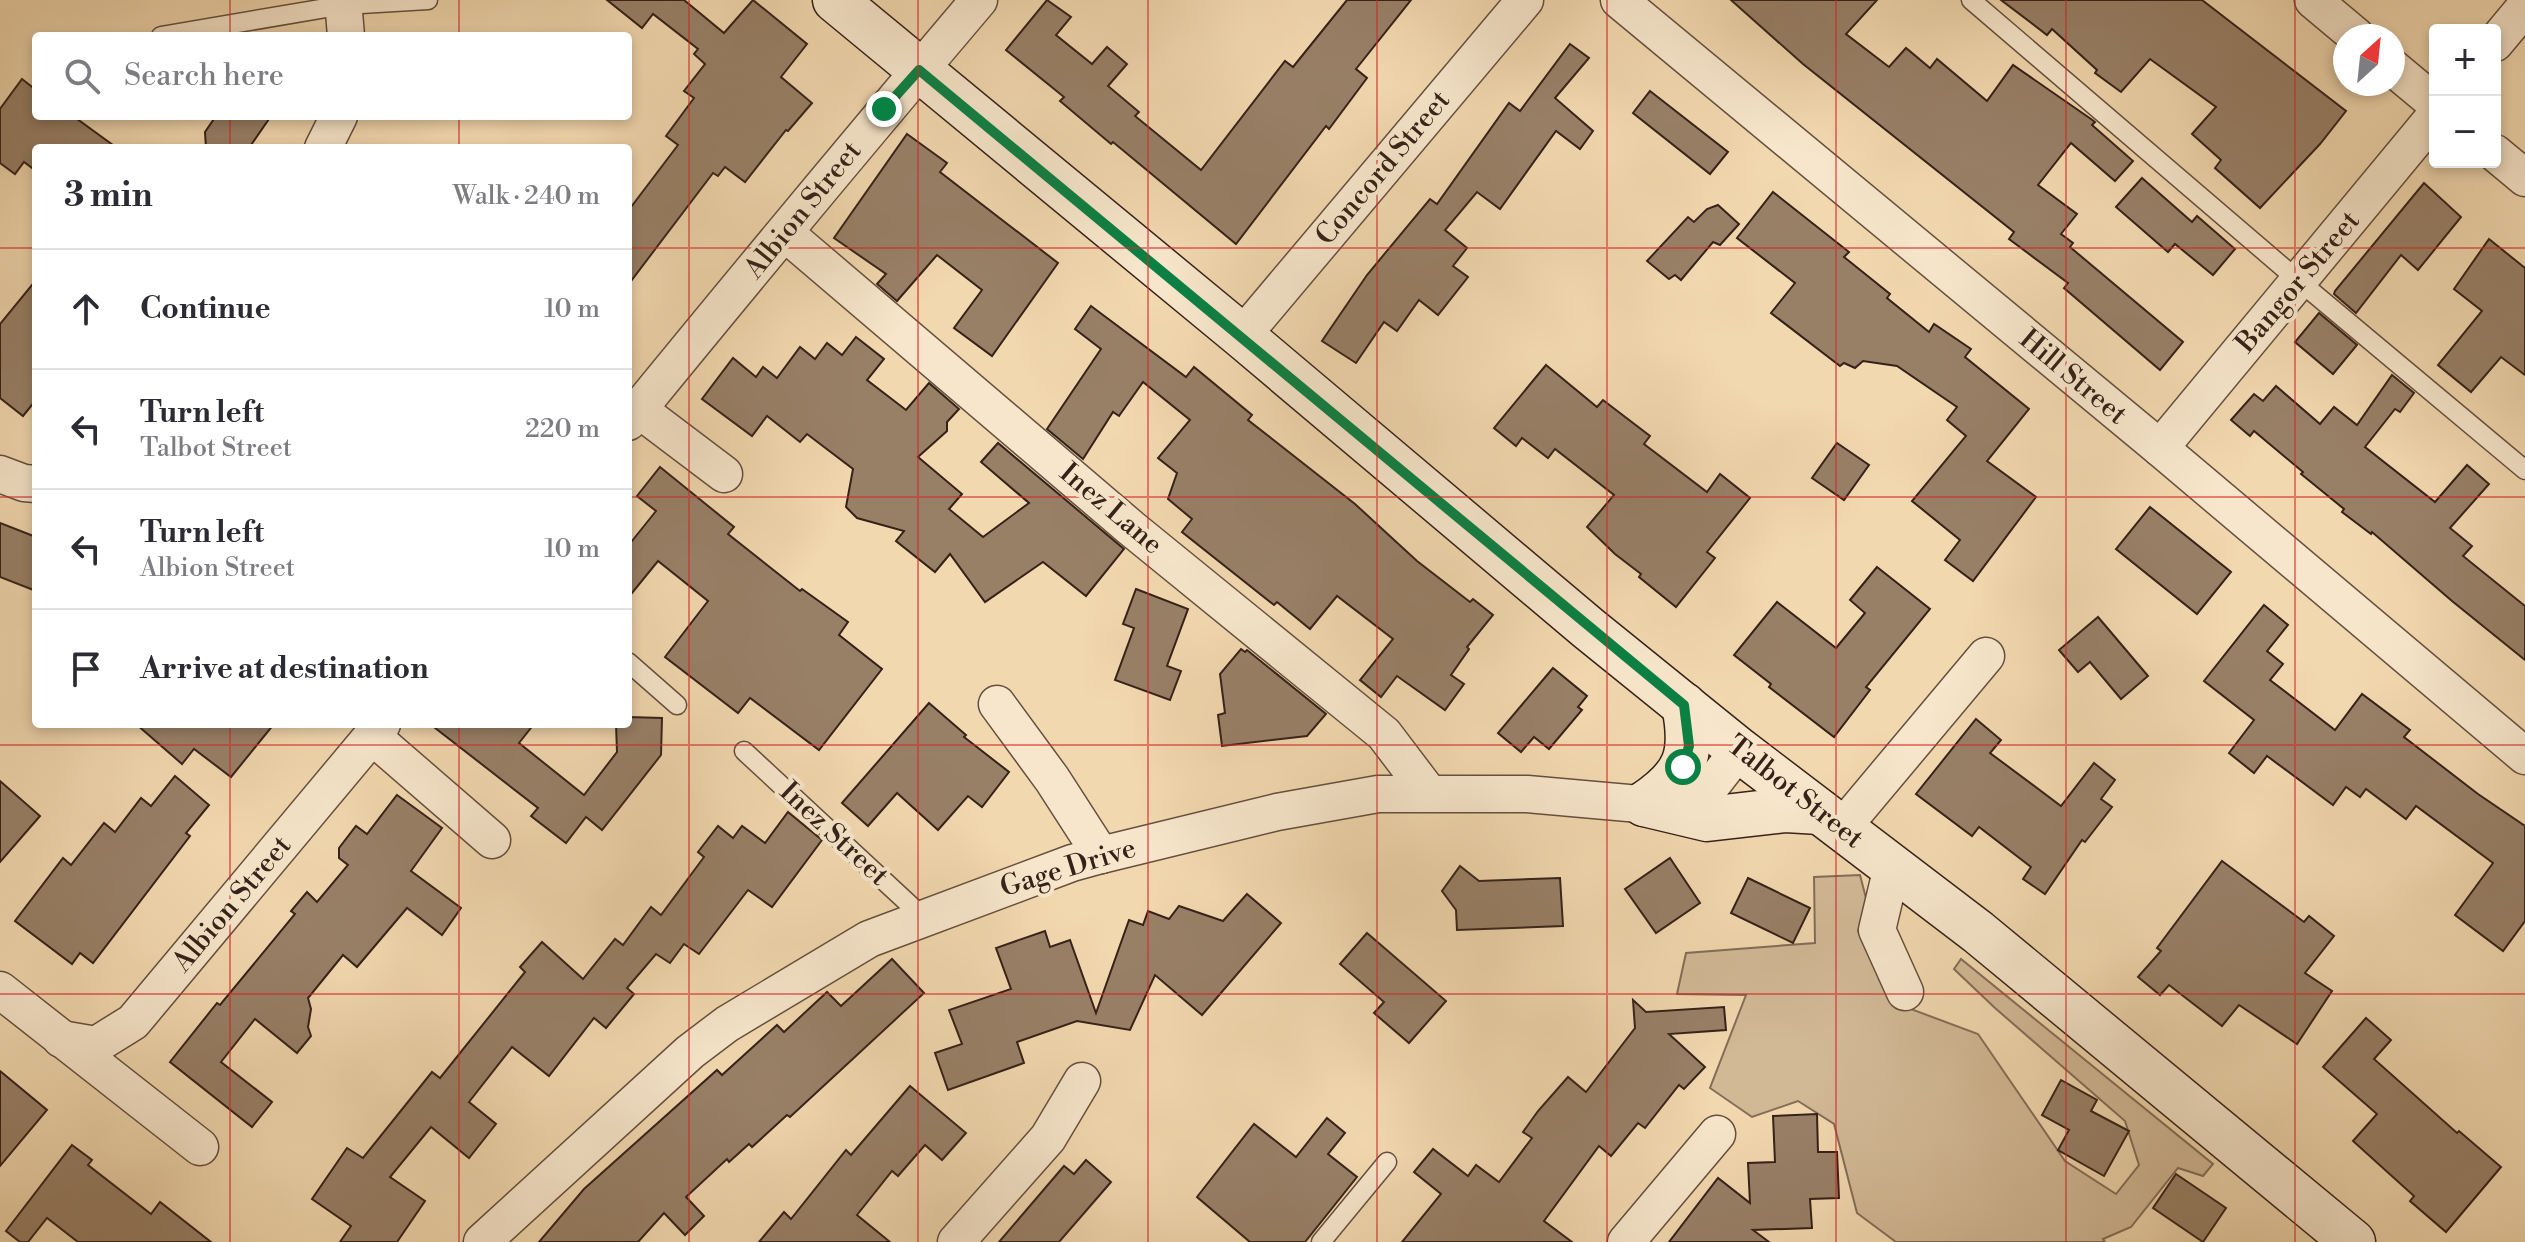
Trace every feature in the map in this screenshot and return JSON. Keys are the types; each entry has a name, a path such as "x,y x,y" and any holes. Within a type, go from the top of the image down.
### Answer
{"main road":[{"name":"Talbot Street","path":"835,0 1242,336 1576,618 1739,750 1990,942 2353,1242"},
{"path":"1644,804 1671,784 1683,767 1689,746 1684,705"},
{"path":"1644,804 1707,819 1786,810 1830,820"}],"street":[{"name":"Albion Street","path":"633,416 884,109 979,0"},
{"name":"Concord Street","path":"1242,336 1525,0"},
{"name":"Hill Street","path":"1619,0 2160,448 2525,756"},
{"path":"2313,0 2342,24"},
{"path":"2501,36 2525,7"},
{"path":"2405,78 2429,98"},
{"path":"325,144 337,120"},
{"name":"Bangor Street","path":"2160,448 2429,123"},
{"path":"2501,158 2525,178"},
{"name":"Inez Lane","path":"785,233 1131,528 1384,734 1428,792"},
{"path":"633,416 724,474"},
{"path":"0,474 32,484"},
{"path":"1830,820 1986,656"},
{"path":"997,704 1052,779 1101,855"},
{"name":"Albion Street","path":"61,1039 96,1045 133,1022 377,730"},
{"path":"377,730 492,840"},
{"name":"Gage Drive","path":"482,1242 690,1052 727,1024 869,939 923,917 1101,855 1277,812 1378,794 1527,794 1673,807 1691,804 1708,790 1739,750"},
{"path":"1892,867 1877,930 1905,992"},
{"path":"0,990 200,1147"},
{"path":"956,1242 1048,1138 1082,1081"},
{"path":"1626,1242 1717,1134"}],"lane":[{"path":"194,32 344,14 428,0"},
{"path":"1971,0 2525,470"},
{"path":"632,666 677,705"},
{"name":"Inez Street","path":"744,751 923,917"},
{"path":"1321,1242 1387,1162"}],"shaded area":[{"path":"1860,875 1867,902 1858,931 1900,1005 1978,1034 2065,1161 2116,1194 2139,1165 2125,1121 1954,969 1961,959 2213,1164 2203,1176 2178,1168 2131,1227 2103,1239 2105,1242 1896,1242 1857,1213 1834,1124 1798,1101 1752,1117 1710,1088 1746,995 1677,994 1686,953 1815,943 1814,877"}],"building":[{"path":"607,0 684,0 724,33 753,0 807,44 781,77 812,103 745,182 725,167 718,176 713,173 632,280 632,206 678,145 666,136 694,98 684,91 705,64 694,54 698,49 653,14 642,28"},
{"path":"1047,0 1071,17 1056,35 1092,64 1107,47 1127,64 1108,86 1139,112 1135,116 1201,170 1285,61 1293,67 1347,0 1411,0 1356,69 1367,78 1329,129 1326,126 1236,244 1060,101 1064,97 1006,50"},
{"path":"1731,0 1877,0 1846,34 1889,67 1906,48 1930,68 1937,59 1987,101 2013,65 2095,122 2092,125 2133,161 2115,181 2071,143 2038,185 2077,214 2061,234 2073,243 2070,247 2183,342 2160,370 2064,288 2068,283 2009,239 2014,232 1803,64"},
{"path":"2001,0 2202,0 2346,111 2320,144 2260,208 2215,168 2221,160 2192,134 2216,107 2150,59 2121,92 2095,73 2097,70 2052,29 2047,35"},
{"path":"1570,44 1589,58 1555,98 1593,131 1580,149 1556,131 1500,209 1477,192 1445,230 1467,248 1453,266 1468,277 1438,315 1419,300 1397,331 1384,322 1356,363 1322,341 1367,275 1430,199 1437,204 1509,103 1520,111"},
{"path":"22,79 32,87 32,120 78,120 112,144 32,144 32,168 24,162 15,174 0,163 0,109"},
{"path":"1650,91 1728,152 1710,174 1633,113"},
{"path":"213,120 268,120 252,144 206,144 205,132"},
{"path":"907,134 947,163 940,172 1058,263 992,356 954,328 982,290 937,255 897,301 877,284 886,274 834,238"},
{"path":"2142,178 2192,222 2197,216 2235,249 2213,275 2175,244 2168,252 2116,207"},
{"path":"2424,183 2461,217 2418,270 2401,255 2356,313 2334,294 2335,291"},
{"path":"1773,192 1849,252 1844,257 1890,294 1887,298 1929,332 1934,324 1971,349 1965,357 2029,409 1987,461 2036,497 1973,581 1945,560 1960,540 1912,501 1966,436 1947,420 1957,407 1897,366 1863,361 1855,368 1844,363 1840,366 1771,313 1795,283 1737,238"},
{"path":"1718,205 1739,224 1720,245 1713,242 1681,280 1675,275 1669,279 1647,261 1688,217 1694,222 1707,209"},
{"path":"2489,239 2525,268 2525,375 2501,357 2471,392 2438,365 2482,311 2454,289"},
{"path":"32,285 32,405 23,416 0,398 0,324"},
{"path":"1091,306 1186,377 1194,367 1252,415 1248,420 1355,504 1417,561 1470,602 1473,599 1493,615 1467,647 1469,649 1451,675 1464,684 1445,710 1397,676 1381,697 1360,680 1393,639 1337,596 1310,629 1277,602 1274,605 1182,532 1192,519 1168,499 1177,473 1158,458 1190,420 1143,382 1119,416 1113,412 1083,459 1047,429 1101,349 1075,329"},
{"path":"2319,313 2357,345 2333,374 2295,342"},
{"path":"856,337 884,359 867,380 906,410 929,383 959,409 947,422 947,431 918,457 962,494 949,509 983,537 1029,503 981,462 998,443 1124,549 1086,596 1043,562 985,602 950,554 935,572 896,541 904,531 857,518 846,507 853,469 807,434 800,442 767,416 752,436 702,399 733,358 756,377 763,367 777,378 800,347 815,359 827,343 842,355"},
{"path":"1546,365 1597,407 1603,400 1650,436 1644,444 1707,492 1720,474 1750,498 1707,552 1715,558 1676,607 1639,577 1641,574 1587,527 1614,495 1555,449 1548,458 1522,438 1516,446 1494,428"},
{"path":"2392,375 2414,393 2400,412 2395,409 2365,447 2435,502 2467,465 2489,484 2450,528 2472,546 2463,556 2525,606 2525,660 2372,532 2342,512 2344,509 2254,431 2250,436 2231,420 2254,394 2263,401 2276,386 2320,424 2334,407 2357,425"},
{"path":"1837,443 1869,465 1844,500 1812,478"},
{"path":"660,467 734,527 728,534 800,591 802,589 848,622 839,635 882,669 819,750 750,698 738,713 665,657 708,601 658,561 632,593 632,541 656,511 637,496"},
{"path":"2150,507 2231,572 2197,614 2116,549"},
{"path":"0,523 32,535 32,589 0,577"},
{"path":"1877,567 1930,609 1866,687 1870,690 1834,737 1769,687 1771,684 1734,655 1777,602 1836,648 1865,613 1850,600"},
{"path":"1136,589 1188,609 1167,666 1181,671 1170,700 1115,680 1134,628 1123,624"},
{"path":"2264,605 2288,625 2267,651 2283,664 2270,680 2335,730 2362,694 2410,730 2404,737 2525,826 2525,921 2503,951 2455,915 2493,863 2416,806 2406,819 2366,789 2360,797 2346,787 2333,805 2267,756 2254,773 2229,753 2254,720 2204,681"},
{"path":"2098,617 2148,676 2121,699 2090,662 2078,672 2059,650"},
{"path":"1241,649 1247,650 1326,714 1307,736 1222,746 1218,715 1225,713 1220,674"},
{"path":"1553,668 1587,696 1578,707 1582,710 1549,749 1534,737 1521,752 1498,733"},
{"path":"929,703 966,735 964,737 1009,772 982,807 968,796 938,830 897,793 868,826 842,803"},
{"path":"632,717 662,718 661,755 602,830 586,817 566,843 531,816 538,808 435,728 531,728 519,743 584,795 617,752 616,728 632,728"},
{"path":"1976,719 2001,740 1990,753 2061,806 2094,763 2115,780 2101,799 2112,807 2085,842 2082,840 2045,894 2023,879 2031,867 1979,827 1972,836 1916,794"},
{"path":"141,728 271,728 231,777 194,749 182,764"},
{"path":"175,776 209,805 186,833 190,836 93,963 80,953 72,964 15,921 63,858 71,865 104,823 115,832 141,798 151,806"},
{"path":"0,781 40,816 0,862"},
{"path":"397,795 442,828 411,871 461,908 442,935 407,908 357,967 343,955 308,998 311,1036 297,1053 255,1019 221,1062 272,1102 252,1127 170,1062 295,914 291,911 307,892 317,902 348,865 339,858 339,848 356,826 367,834"},
{"path":"788,812 822,840 772,907 748,890 699,954 684,944 670,963 656,954 627,988 634,994 606,1028 594,1018 549,1076 512,1047 469,1102 496,1124 469,1158 431,1127 390,1177 425,1201 397,1242 340,1242 351,1226 312,1199 347,1148 363,1158 432,1072 440,1078 525,972 520,967 542,942 583,979 615,939 623,945 651,907 661,915 704,857 698,852 718,826 733,838 742,826 765,843"},
{"path":"1670,858 1700,903 1656,933 1625,889"},
{"path":"2222,861 2304,922 2309,916 2334,936 2305,973 2332,991 2297,1044 2239,1005 2222,1026 2169,985 2160,995 2138,977 2161,951 2157,948"},
{"path":"1460,866 1479,881 1560,878 1563,926 1457,930 1456,910 1442,891"},
{"path":"1748,878 1810,908 1793,943 1731,913"},
{"path":"1247,894 1281,923 1202,1015 1155,975 1130,1030 1077,1021 1017,1042 1024,1063 948,1090 935,1053 962,1044 949,1010 1011,989 996,948 1045,931 1050,947 1070,940 1096,1013 1129,920 1143,925 1148,911 1169,919 1179,906 1223,921"},
{"path":"1367,933 1446,1001 1409,1043 1374,1013 1384,1002 1340,964"},
{"path":"892,959 924,993 790,1117 787,1115 752,1147 749,1144 729,1162 727,1159 686,1197 704,1216 685,1235 664,1213 638,1242 539,1242 584,1189 717,1070 722,1075 777,1025 784,1032 827,992 841,1006"},
{"path":"1633,1000 1646,1012 1724,1007 1726,1030 1669,1034 1705,1067 1684,1089 1679,1085 1645,1128 1638,1123 1611,1156 1599,1146 1544,1221 1572,1242 1402,1242 1441,1194 1414,1172 1433,1149 1468,1176 1476,1165 1499,1182 1532,1138 1523,1132 1568,1077 1586,1092 1635,1028"},
{"path":"2366,1018 2391,1040 2374,1059 2457,1133 2459,1131 2501,1167 2446,1232 2410,1201 2414,1196 2353,1141 2377,1114 2323,1067"},
{"path":"0,1071 47,1110 0,1166"},
{"path":"2061,1080 2097,1100 2091,1111 2129,1131 2104,1176 2058,1150 2069,1130 2042,1115"},
{"path":"910,1086 966,1133 942,1160 925,1145 898,1176 892,1171 857,1215 890,1242 759,1242 784,1212 791,1219 846,1150 851,1155"},
{"path":"1817,1114 1818,1152 1837,1152 1839,1198 1810,1199 1812,1228 1753,1230 1769,1242 1669,1242 1718,1178 1750,1203 1748,1163 1775,1162 1773,1116"},
{"path":"1327,1118 1345,1133 1328,1154 1357,1177 1305,1242 1250,1242 1197,1197 1254,1124 1296,1157"},
{"path":"72,1145 92,1160 88,1165 151,1214 160,1202 211,1242 78,1242 47,1218 28,1242 20,1242 6,1231"},
{"path":"1086,1160 1111,1182 1059,1242 999,1242 1064,1166 1074,1174"},
{"path":"2176,1174 2226,1208 2203,1242 2153,1208"}],"route":[{"path":"884,109 919,70 1242,336 1588,628 1684,705 1689,746 1683,767"}]}
